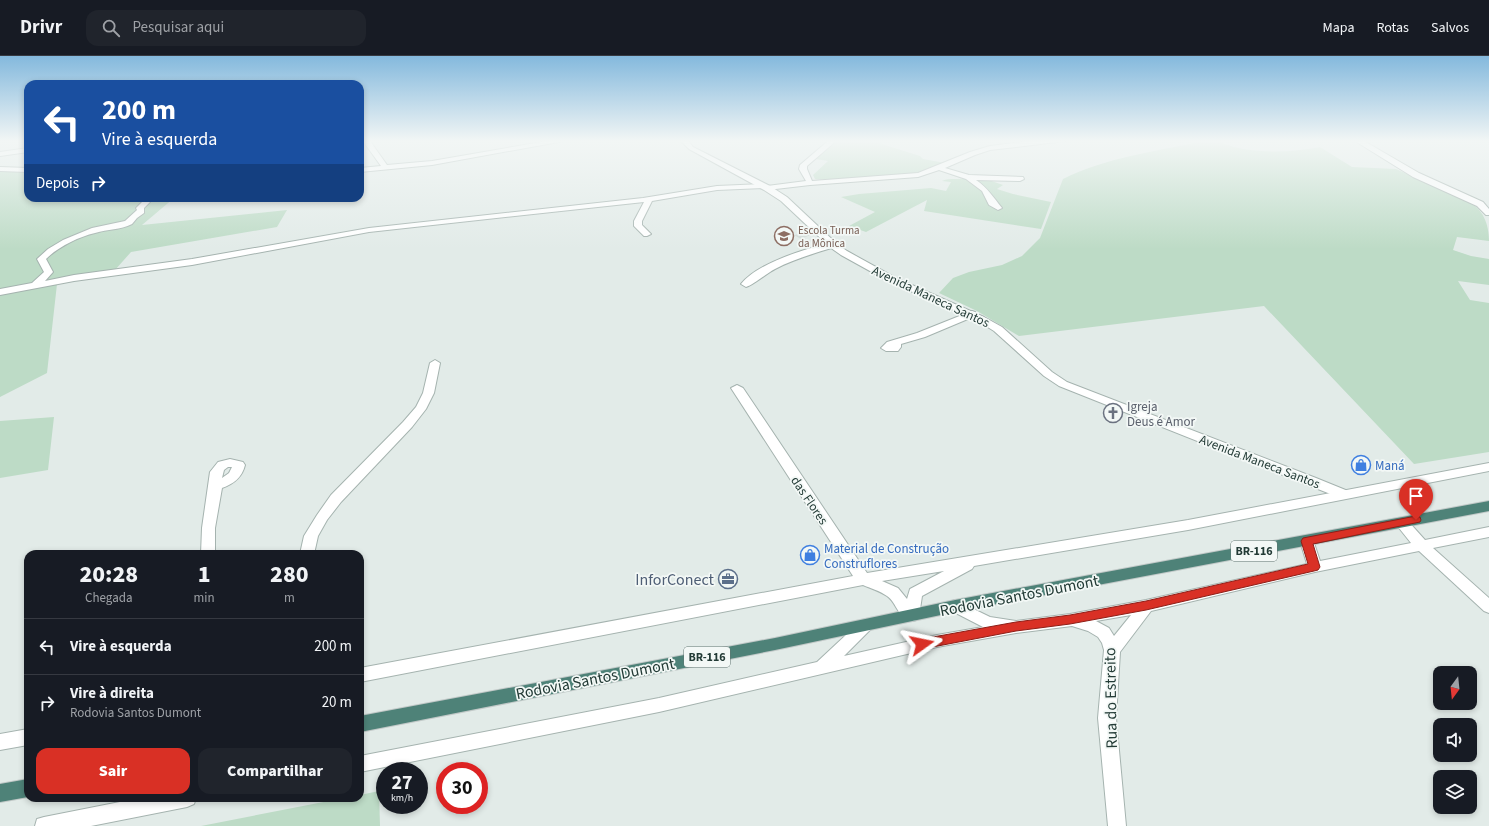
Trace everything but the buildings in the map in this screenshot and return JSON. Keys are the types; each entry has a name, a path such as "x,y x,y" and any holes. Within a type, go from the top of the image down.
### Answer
{"highway":[{"name":"Rodovia Santos Dumont","path":"364,723 866,625 955,606 1489,506"},
{"path":"0,793 24,789"}],"street":[{"name":"Avenida Maneca Santos","path":"746,177 765,187 800,213 832,245 844,253 875,270 972,314 998,329 1048,374 1063,384 1089,396 1343,494"},
{"path":"807,177 810,183"},
{"path":"0,292 36,284 192,262 369,230 650,198 717,188 765,187 895,177"},
{"path":"967,177 1020,179"},
{"path":"967,177 986,190 992,203 998,208"},
{"path":"1421,177 1477,202 1489,213"},
{"path":"647,234 638,226 638,221 650,198"},
{"path":"36,284 49,272 41,259 44,256 74,237 95,230 116,227 131,221 133,217 141,212 140,208 146,202"},
{"path":"1477,202 1489,202"},
{"path":"746,284 762,272 802,254 832,245"},
{"path":"896,343 921,335 972,314"},
{"path":"308,550 313,530 324,512 421,409 426,398 435,363"},
{"name":"das Flores","path":"736,388 864,579"},
{"path":"364,674 864,579 1188,525 1489,467"},
{"path":"209,550 210,546 208,534 216,486"},
{"path":"1402,523 1422,546 1489,607"},
{"path":"364,763 659,705 937,641 1016,627 1070,620 1146,606 1314,567 1489,532"},
{"path":"1307,541 1314,567"},
{"path":"911,616 915,593 976,560"},
{"path":"864,579 893,592 911,616"},
{"path":"955,606 987,622 1016,627"},
{"path":"1112,650 1146,606"},
{"name":"Rua do Estreito","path":"1070,620 1091,625 1104,632 1110,640 1112,650 1107,718 1117,826"},
{"path":"821,668 866,625"},
{"path":"0,742 24,738"},
{"path":"44,826 167,802"}],"shaded area":[{"path":"808,230 815,233 801,239 794,235 781,241 773,237 786,231 795,235"}],"green space":[{"path":"0,177 24,177 24,202 169,202 142,225 287,210 277,227 131,252 115,270 57,284 47,373 0,397"},
{"path":"814,177 879,177 829,180 815,179"},
{"path":"967,177 983,178 1003,185 997,189 1051,202 1041,229 924,211 927,200 866,232 849,226 875,212 841,197 931,188 946,191 951,182 942,181"},
{"path":"1068,177 1414,177 1473,204 1478,208 1484,218 1488,229 1489,241 1457,237 1453,250 1471,256 1489,259 1489,285 1458,281 1470,300 1489,303 1489,452 1414,464 1264,306 1019,336 977,311 939,293 953,278 969,272 1002,265 1022,256 1040,238 1063,179"},
{"path":"54,417 48,470 0,478 0,421"},
{"path":"376,792 376,814 380,814 380,826 201,826 324,802 364,802 364,794"}],"place":[{"name":"Escola Turma da Mônica","path":"784,236"},
{"name":"Igreja Deus é Amor","path":"1113,413"},
{"name":"Maná","path":"1361,465"},
{"name":"Material de Construção Construflores","path":"810,555"},
{"name":"InforConect","path":"728,579"}],"route":[{"path":"922,644 1146,606 1314,567 1307,541 1416,520"}]}
